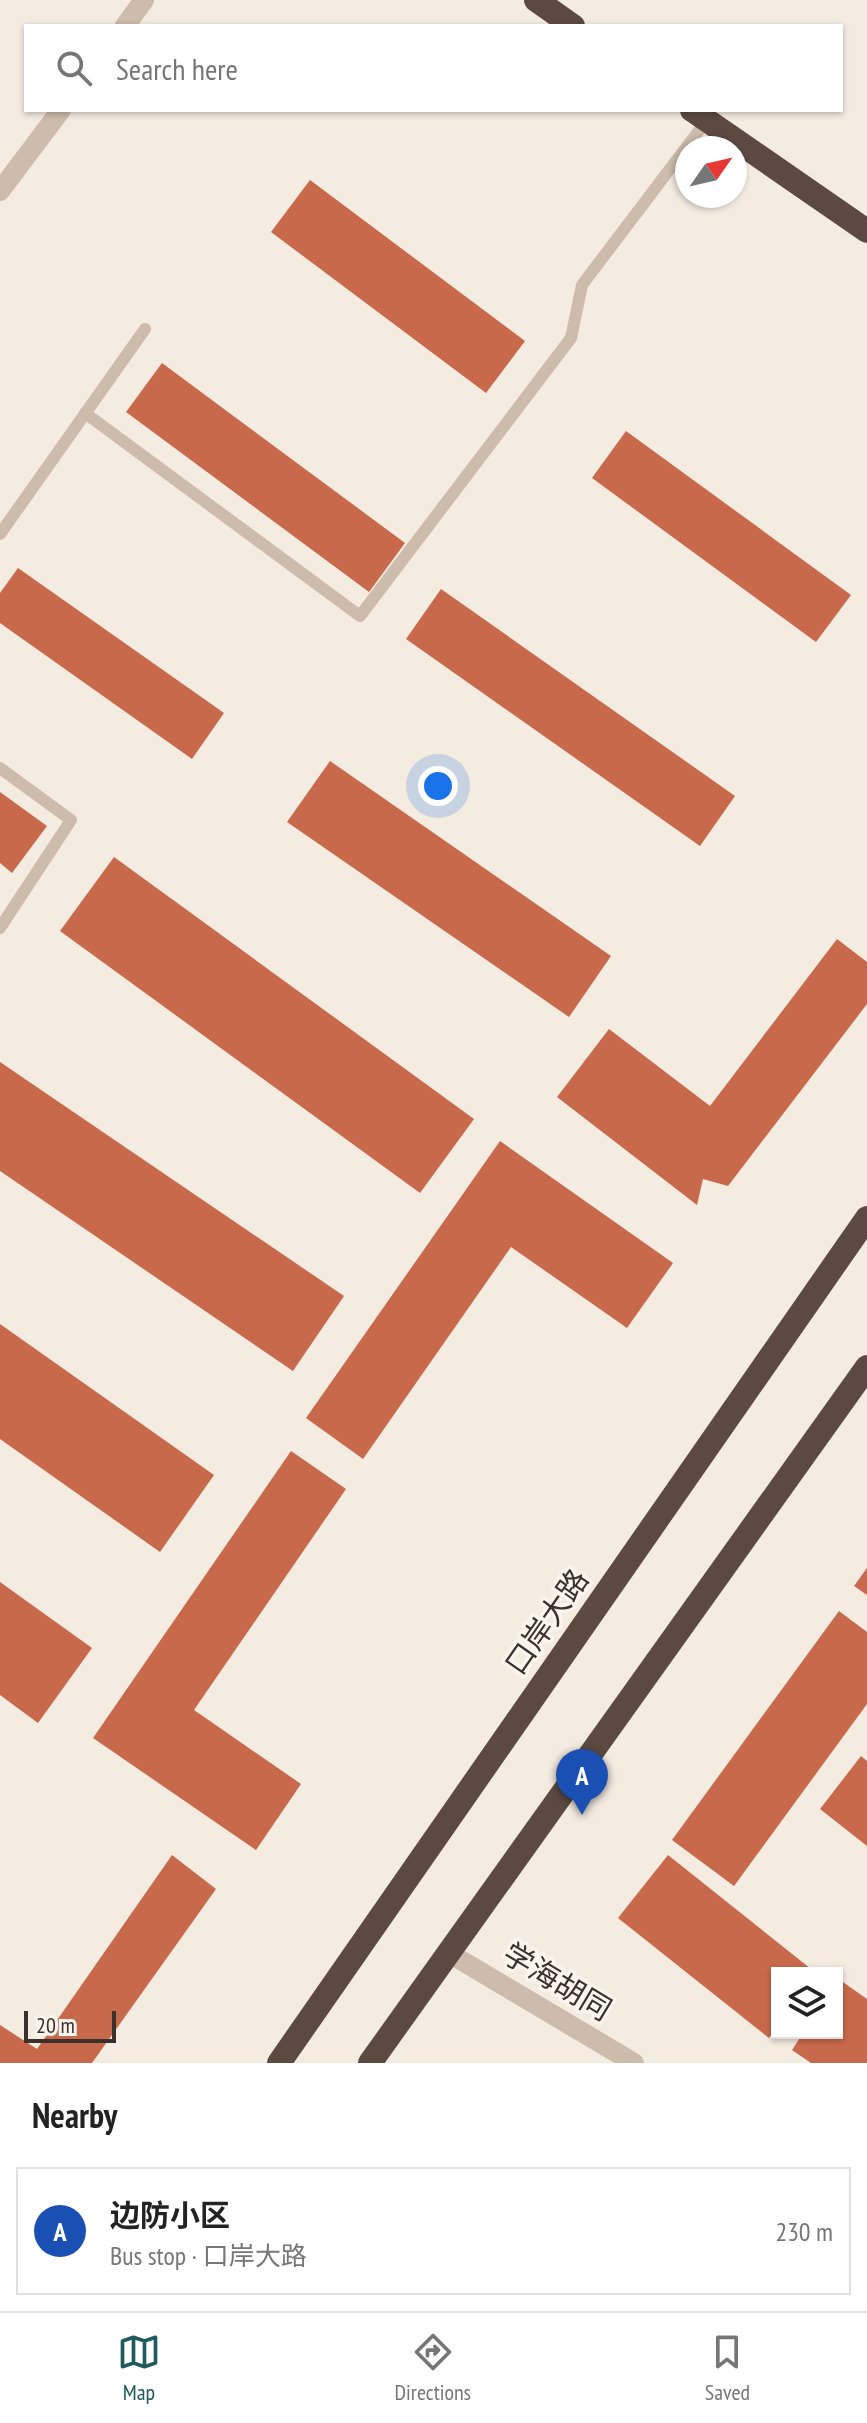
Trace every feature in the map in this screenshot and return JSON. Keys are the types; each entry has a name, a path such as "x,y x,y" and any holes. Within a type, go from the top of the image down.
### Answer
{"highway":[{"path":"536,0 570,24"},
{"path":"700,115 867,231"},
{"name":"口岸大路","path":"279,2063 867,1218"},
{"path":"370,2063 867,1367"}],"street":[{"path":"126,24 144,0"},
{"path":"0,191 59,112"},
{"name":"学海胡同","path":"449,1953 634,2063"}],"lane":[{"path":"85,413 360,616 571,338 582,285 700,115"},
{"path":"0,534 145,329"},
{"path":"0,768 71,820 0,928"}],"building":[{"path":"310,180 525,341 486,393 271,232"},
{"path":"162,363 405,543 369,592 126,412"},
{"path":"626,431 851,595 816,642 592,478"},
{"path":"18,568 224,713 192,759 0,623 0,593"},
{"path":"441,589 735,796 700,846 406,639"},
{"path":"330,761 611,956 569,1017 287,822"},
{"path":"0,792 47,826 12,873 0,863"},
{"path":"114,857 474,1119 420,1193 60,931"},
{"path":"837,939 867,962 867,1004 728,1186 703,1179 697,1205 557,1097 609,1029 710,1106"},
{"path":"0,1062 344,1296 293,1371 0,1171"},
{"path":"500,1141 673,1263 627,1328 511,1247 363,1459 306,1418"},
{"path":"0,1324 214,1475 160,1552 0,1439"},
{"path":"291,1451 346,1489 194,1710 301,1784 256,1850 93,1738"},
{"path":"867,1568 867,1595 854,1586"},
{"path":"0,1582 92,1648 38,1723 0,1695"},
{"path":"839,1611 867,1632 867,1704 734,1886 672,1840"},
{"path":"861,1756 867,1761 867,1846 820,1809"},
{"path":"172,1855 216,1889 92,2063 0,2063 0,2025 37,2049"},
{"path":"668,1855 808,1967 771,1967 769,2038 618,1918"},
{"path":"843,1982 867,1999 867,2063 811,2063 792,2050 799,2039 843,2039"}],"place":[{"name":"边防小区","path":"582,1815"}]}
